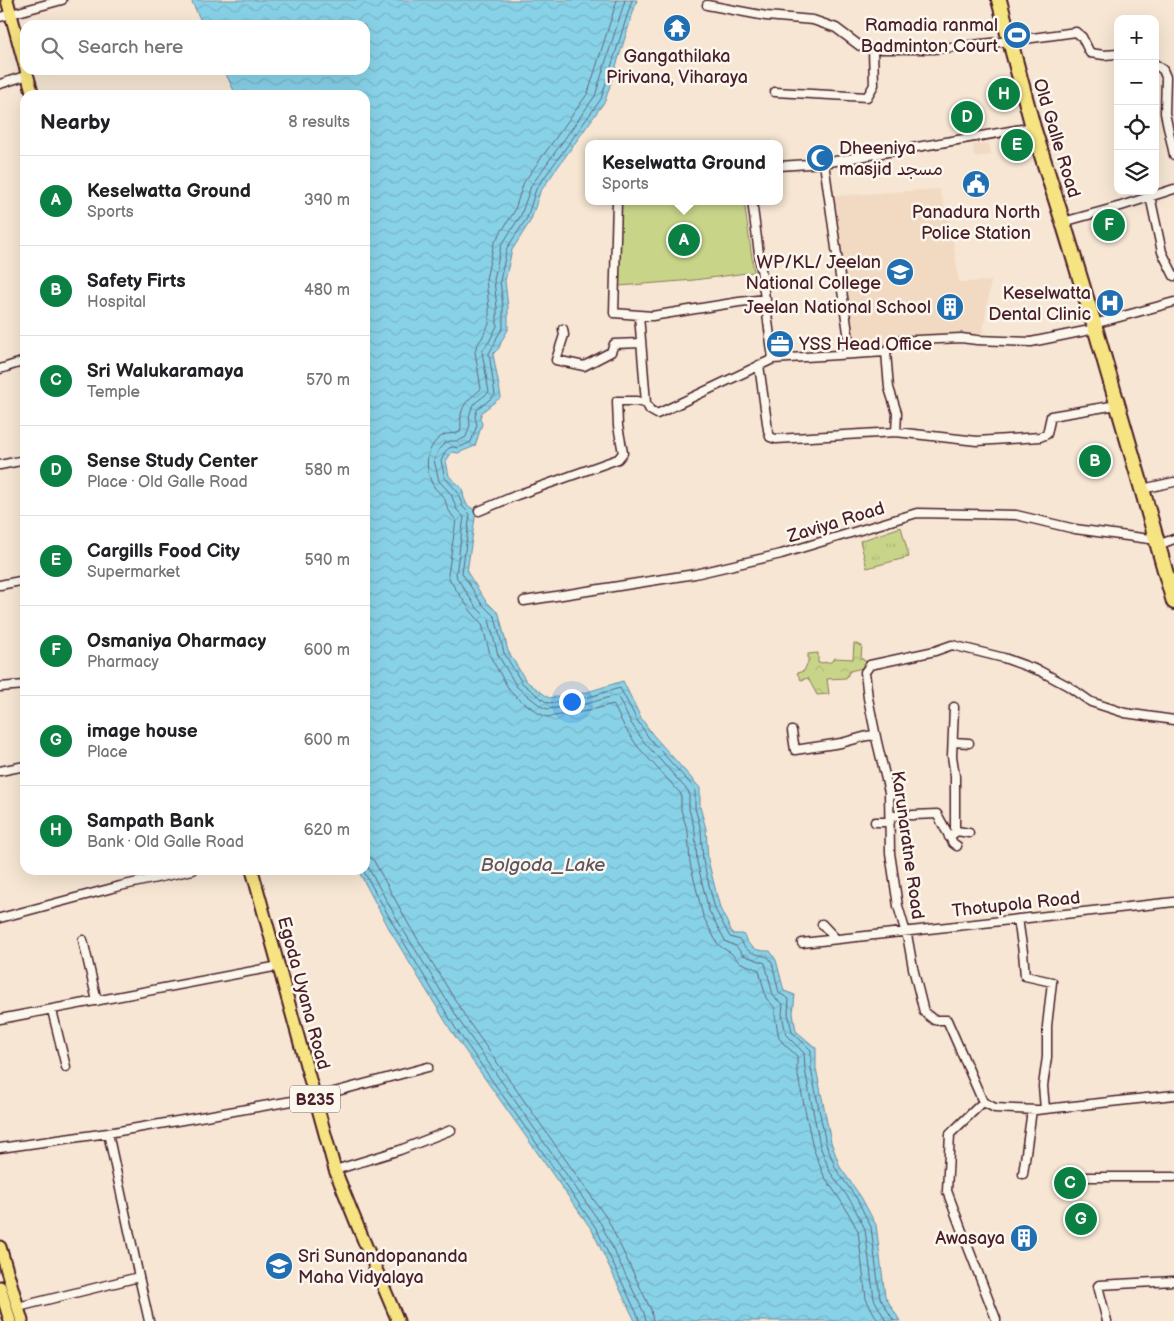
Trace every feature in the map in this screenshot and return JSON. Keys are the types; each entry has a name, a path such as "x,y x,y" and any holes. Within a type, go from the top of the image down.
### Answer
{"highway":[{"name":"Old Galle Road","path":"999,0 1033,127 1094,326 1174,602"}],"main road":[{"path":"7,0 5,15 20,55"},
{"path":"27,75 31,90"},
{"name":"Egoda Uyana Road","path":"253,875 335,1170 398,1321"},
{"path":"0,1247 22,1321"},
{"path":"0,1287 10,1321"}],"street":[{"path":"5,15 62,0"},
{"path":"707,5 766,16 813,20 836,28 860,46 873,49 934,49 1076,32 1082,37 1090,53 1104,56 1114,55"},
{"path":"775,92 868,97 874,86 873,49"},
{"path":"1159,67 1170,77 1165,113 1174,155"},
{"path":"0,84 20,74"},
{"path":"783,166 824,164 1033,127"},
{"path":"824,164 851,354"},
{"path":"1063,222 1174,189"},
{"path":"1150,196 1162,252 1174,276"},
{"path":"617,205 614,314 652,316 766,299"},
{"path":"753,205 773,359"},
{"path":"896,432 897,414 889,388 886,352 895,341 961,338 1030,342 1094,326 1174,302"},
{"path":"639,315 646,403 650,410 657,414 773,359 886,352"},
{"path":"563,329 564,335 556,360 584,366 611,352 614,344 641,343"},
{"path":"0,369 20,363"},
{"path":"759,365 768,430 770,437 776,439 896,432 977,441 1040,437 1047,434 1051,416 1117,405"},
{"path":"479,511 517,495 618,459 623,453 618,426 617,401 646,403"},
{"path":"0,465 20,461"},
{"path":"1142,489 1174,482"},
{"name":"Zaviya Road","path":"524,601 696,574 781,554 917,513 1016,515 1075,529 1157,542"},
{"path":"1157,542 1174,539"},
{"path":"0,586 20,581"},
{"name":"Karunaratne Road","path":"983,1102 947,1020 934,1020 924,1012 908,940 898,906 892,862 889,792 875,735 864,672 870,665 935,651 952,645 1004,658 1040,671 1068,686 1091,702 1125,713 1174,720"},
{"path":"0,687 20,685"},
{"path":"954,707 952,756 955,776 955,829 957,831"},
{"path":"792,731 795,750 841,743 875,735"},
{"path":"953,742 969,743"},
{"path":"0,771 20,767"},
{"path":"875,822 937,814 949,837 957,846"},
{"path":"949,837 957,831 969,833"},
{"path":"0,918 120,886 171,875"},
{"name":"Thotupola Road","path":"802,943 1174,902"},
{"path":"1018,919 1025,976 1052,982 1043,1086 1044,1109"},
{"path":"822,924 836,939"},
{"path":"83,940 96,1001"},
{"path":"0,1019 279,966"},
{"path":"52,1010 66,1067"},
{"path":"0,1148 108,1133 315,1097 428,1067"},
{"path":"996,1321 947,1191 950,1134 983,1102 995,1108 1032,1110 1174,1095"},
{"path":"1023,1174 1032,1110"},
{"path":"335,1170 400,1150 451,1130"},
{"path":"108,1133 149,1321"},
{"path":"1083,1177 1174,1177"},
{"path":"18,1307 139,1277"},
{"path":"1107,1321 1099,1285 1174,1281"}],"shaded area":[{"path":"989,143 991,155 974,157 973,145"},
{"name":"WP/KL/ Jeelan National College","path":"939,189 951,226 959,282 991,281 982,337 895,339 882,346 853,347 832,196"}],"green space":[{"path":"620,205 745,205 754,272 694,280 619,286"},
{"path":"901,527 909,557 867,568 860,541"},
{"path":"854,643 862,646 861,658 868,663 862,668 850,671 846,678 827,679 829,694 817,695 808,678 801,680 797,673 804,671 808,662 808,654 818,653 818,663 831,662 835,658 853,659"}],"water":[{"name":"Bolgoda_Lake","path":"191,0 637,0 605,101 540,192 531,220 512,250 505,281 508,330 499,348 493,354 501,397 482,412 480,418 482,424 475,446 458,453 452,452 446,461 449,476 462,488 467,505 476,511 467,572 485,600 499,614 508,651 526,681 549,698 584,693 623,681 641,718 653,735 700,788 700,807 706,829 708,860 720,908 733,934 743,934 753,948 770,951 776,960 784,991 795,995 793,1013 796,1031 816,1048 816,1068 831,1142 840,1167 861,1197 876,1225 885,1296 900,1321 635,1321 592,1230 452,1032 392,934 361,875 370,875 370,90 234,90 226,75 370,75 370,20 201,20"}],"place":[{"name":"Gangathilaka Pirivana, Viharaya","path":"677,28"},
{"name":"Ramadia ranmal Badminton Court","path":"1017,35"},
{"name":"Sampath Bank","path":"1004,94"},
{"name":"Sense Study Center","path":"967,117"},
{"name":"Cargills Food City","path":"1017,145"},
{"name":"Dheeniya masjid مسجد","path":"820,158"},
{"name":"Panadura North Police Station","path":"976,184"},
{"name":"Osmaniya Oharmacy","path":"1109,225"},
{"name":"Keselwatta Ground","path":"684,240"},
{"name":"WP/KL/ Jeelan National College","path":"900,272"},
{"name":"Keselwatta Dental Clinic","path":"1110,303"},
{"name":"Jeelan National School","path":"950,307"},
{"name":"YSS Head Office","path":"780,344"},
{"name":"Safety Firts","path":"1095,461"},
{"name":"Sri Walukaramaya","path":"1070,1183"},
{"name":"image house","path":"1081,1219"},
{"name":"Awasaya","path":"1024,1238"},
{"name":"Sri Sunandopananda Maha Vidyalaya","path":"279,1266"}]}
